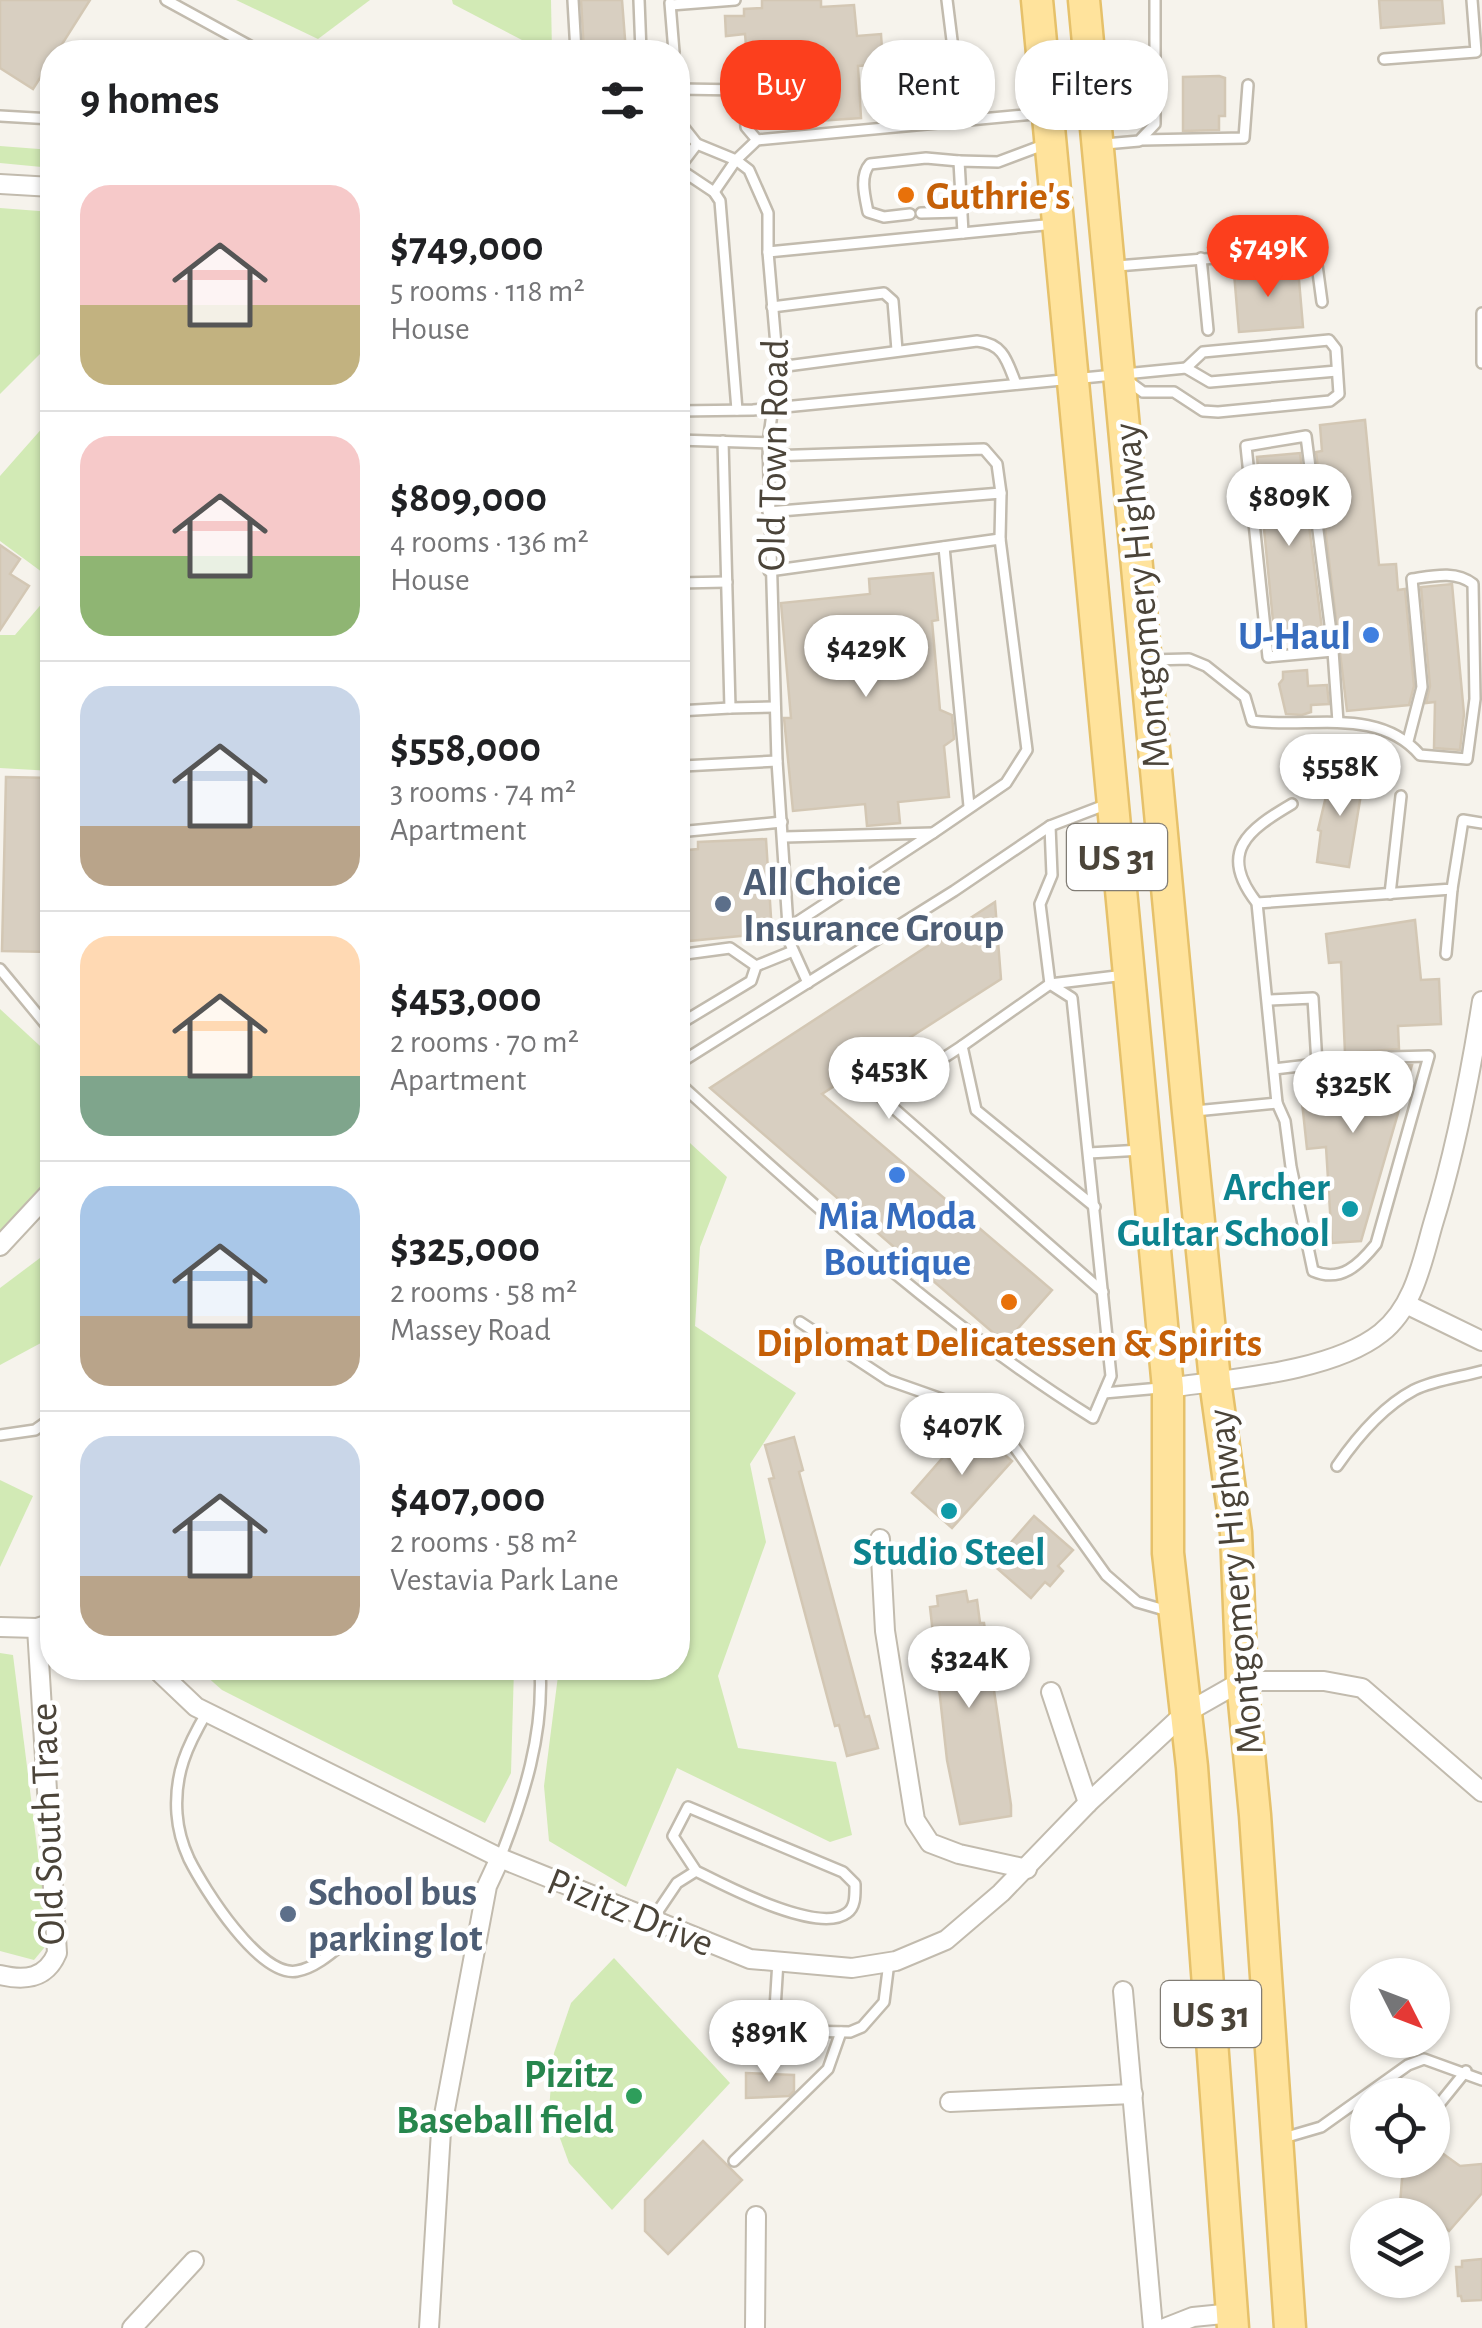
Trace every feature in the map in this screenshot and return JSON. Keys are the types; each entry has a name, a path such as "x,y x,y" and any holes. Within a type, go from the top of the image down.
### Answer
{"main road":[{"name":"Montgomery Highway","path":"1037,0 1041,40"},
{"name":"Montgomery Highway","path":"1084,0 1188,1112 1215,1381 1236,1534 1242,1681 1255,1814 1290,2328"},
{"name":"Montgomery Highway","path":"1049,130 1168,1388 1168,1553 1192,1767 1233,2321"}],"street":[{"path":"0,184 40,187"},
{"path":"1168,1388 1303,1366 1359,1347 1383,1332 1406,1304 1456,1148 1482,1000"},
{"path":"0,1246 40,1203"},
{"path":"1406,1304 1482,1341"},
{"path":"880,1538 885,1631 916,1820 930,1843 960,1854 1027,1868"},
{"path":"0,1627 40,1625"},
{"name":"Old South Trace","path":"0,1976 34,1977 49,1967 57,1953 47,1680"},
{"name":"Pizitz Drive","path":"168,1680 196,1707 500,1858 750,1959 852,1968 889,1962 946,1940 1027,1868 1088,1803 1184,1714 1242,1681"},
{"path":"1242,1681 1324,1680 1362,1688 1482,1792"},
{"path":"1052,1692 1088,1803"},
{"path":"429,2328 440,2131 486,1886 500,1858"},
{"path":"1123,1992 1153,2328"},
{"path":"950,2102 1133,2094"},
{"path":"755,2328 756,2216"},
{"path":"132,2328 194,2262"},
{"path":"1165,2328 1193,2317 1233,2321"}],"lane":[{"path":"166,0 239,40"},
{"path":"573,0 575,40"},
{"path":"638,0 640,40"},
{"path":"673,40 670,2 735,0"},
{"path":"947,0 952,40"},
{"path":"1142,140 1155,124 1155,0"},
{"path":"1384,59 1476,52 1472,0"},
{"path":"1097,144 1244,138 1248,85"},
{"path":"690,89 743,90 746,127 757,140"},
{"path":"0,116 40,118"},
{"path":"714,192 736,160 757,140 865,130"},
{"path":"962,212 884,217 868,212 865,170 870,164 926,158 998,162 1045,130"},
{"path":"690,135 697,144 736,160"},
{"path":"690,153 697,144"},
{"name":"Old Town Road","path":"736,160 749,170 768,214 780,392 773,406 768,442 777,761 788,928 793,951 808,983"},
{"path":"959,161 963,233"},
{"path":"690,176 714,192 720,202 736,410"},
{"path":"768,252 1058,224"},
{"path":"1298,228 1299,251"},
{"path":"1109,267 1315,250 1322,302"},
{"path":"1201,258 1208,330"},
{"path":"772,307 884,294 893,301 897,350"},
{"path":"1482,313 1482,363"},
{"path":"1118,373 1142,392 1174,392 1203,411 1330,401 1339,394 1336,349 1328,340 1203,352 1186,368"},
{"path":"778,367 897,350 992,342 1003,350 1016,384"},
{"path":"690,410 736,410 1186,368 1210,382 1337,371"},
{"path":"1332,652 1268,657 1246,446 1306,436 1332,652 1338,722"},
{"path":"690,440 768,442"},
{"path":"723,441 730,708"},
{"path":"768,456 984,449 997,464 1000,538 1028,750 1006,782 788,928"},
{"path":"768,512 1000,494"},
{"path":"769,571 1000,538"},
{"path":"944,546 970,806"},
{"path":"1146,660 1189,660 1206,666 1246,697 1252,721 1338,722 1390,730 1408,741 1420,755 1467,760 1475,683 1473,584 1469,580 1452,575 1412,579 1422,686 1408,741"},
{"path":"690,583 728,582"},
{"path":"690,710 775,707"},
{"path":"690,766 777,761"},
{"path":"1390,894 1400,796"},
{"path":"690,1057 1050,826 1112,802"},
{"path":"1274,1069 1390,1056 1429,1056 1376,1244 1362,1261 1343,1274 1327,1277 1314,1271 1285,1121 1277,1103 1257,904 1242,884 1243,844 1253,826 1292,804"},
{"path":"1446,954 1462,820 1482,823"},
{"path":"690,831 782,822"},
{"path":"1050,826 1052,875 1040,904 1050,984"},
{"path":"784,838 934,833"},
{"path":"1257,904 1452,889"},
{"path":"690,953 730,948 756,966"},
{"path":"690,1019 751,981 756,966 793,951"},
{"path":"0,969 40,1017"},
{"path":"1103,1292 882,1098 1050,984 1128,975"},
{"path":"690,1093 928,1302 1030,1379 1093,1418 1111,1376 1095,1207 1072,998 1050,984"},
{"path":"1268,1000 1313,998 1317,1064"},
{"path":"962,1046 976,1110 1095,1207"},
{"path":"1188,1112 1277,1103"},
{"path":"1089,1153 1144,1150"},
{"path":"800,1322 888,1380 993,1417 1106,1575 1137,1602 1175,1613"},
{"path":"1336,1466 1361,1433 1397,1402 1417,1389 1482,1370"},
{"path":"1104,1393 1168,1388"},
{"path":"0,1435 40,1427"},
{"path":"500,1858 528,1776 540,1723 540,1680"},
{"path":"207,1712 185,1749 177,1802 186,1855 205,1889 262,1960 276,1969 295,1972 308,1967 350,1938"},
{"path":"688,1807 843,1872 855,1884 854,1901 843,1916 795,1914 750,1899 696,1871 672,1836 688,1807"},
{"path":"652,1920 677,1883 696,1871"},
{"path":"778,1961 775,2009 784,2024 796,2031 841,2032 862,2028 884,2002 889,1962"},
{"path":"734,2161 828,2070 841,2032"},
{"path":"1278,2139 1321,2128 1408,2065 1424,2059 1466,2071 1482,2080"},
{"path":"1450,2091 1466,2071"}],"green space":[{"path":"236,0 370,0 318,39"},
{"path":"452,0 551,0 552,40 522,40"},
{"path":"0,146 40,149 40,167 0,163"},
{"path":"0,208 40,211 40,354 0,394"},
{"path":"40,431 40,571 0,541 0,476"},
{"path":"40,606 40,770 0,768 0,635 15,635"},
{"path":"0,1009 40,1046 40,1192 0,1237"},
{"path":"690,1143 727,1177 700,1247 695,1326 796,1393 750,1464 766,1542 718,1676 738,1748 836,1762 852,1835 830,1842 677,1768 626,1887 549,1841 544,1786 557,1680 690,1680"},
{"path":"40,1258 40,1343 0,1365 0,1288"},
{"path":"0,1480 33,1496 0,1567"},
{"path":"0,1653 13,1655 49,1942 34,1960 0,1951"},
{"path":"211,1680 514,1680 511,1773 485,1823 222,1690"},
{"name":"Pizitz Baseball field","path":"614,1958 730,2083 612,2210 569,2163 549,2108 554,2053 571,2003"}],"building":[{"path":"0,0 90,0 65,40 40,40 40,78 33,89 0,68"},
{"path":"581,0 622,0 625,40 583,40"},
{"path":"762,0 821,0 821,7 854,5 857,36 881,34 881,40 861,40 861,118 841,119 841,40 746,40 745,34 726,36 725,16 744,16 744,9 762,8"},
{"path":"1379,0 1442,0 1444,23 1381,28"},
{"path":"1183,77 1225,78 1225,116 1219,116 1219,130 1183,131"},
{"path":"1298,268 1303,327 1239,332 1234,273"},
{"name":"U-Haul","path":"1365,420 1379,565 1396,564 1398,590 1405,589 1414,686 1409,705 1347,711 1316,452 1322,451 1320,425"},
{"name":"U-Haul","path":"1300,453 1323,637 1275,642 1257,457"},
{"path":"0,545 20,559 10,574 29,586 0,630"},
{"path":"933,573 938,620 932,621 940,710 952,715 954,739 944,746 949,797 898,802 900,823 867,826 865,804 793,811 784,718 791,718 781,603 870,594 869,579"},
{"name":"U-Haul","path":"1452,584 1464,714 1460,750 1434,748 1435,702 1426,703 1430,686 1421,587"},
{"name":"U-Haul","path":"1307,670 1308,686 1327,685 1329,704 1311,705 1311,712 1302,715 1286,714 1279,684 1283,672"},
{"path":"1332,771 1364,776 1349,867 1317,862 1321,831 1318,830"},
{"path":"6,777 40,778 40,952 2,951"},
{"name":"All Choice Insurance Group","path":"766,839 772,933 690,941 690,850 698,849 698,842"},
{"path":"995,902 1001,979 822,1094 1052,1290 1005,1343 710,1088"},
{"path":"1415,920 1421,980 1439,979 1441,1024 1398,1026 1399,1049 1345,1053 1341,962 1329,963 1326,934"},
{"path":"1412,1065 1361,1241 1332,1243 1326,1147 1307,1149 1299,1074"},
{"path":"975,1429 1012,1461 952,1528 912,1493 945,1455 949,1459"},
{"path":"794,1437 803,1470 799,1472 865,1717 869,1716 878,1748 847,1756 839,1725 835,1726 769,1479 774,1478 765,1445"},
{"path":"1034,1516 1073,1550 1058,1566 1063,1571 1050,1586 1045,1582 1031,1598 992,1564"},
{"path":"966,1591 968,1602 977,1600 980,1623 984,1623 1011,1816 960,1824 947,1760 930,1607 938,1606 937,1596"},
{"path":"746,2073 794,2075 794,2091 789,2096 746,2098"},
{"path":"703,2141 742,2180 668,2254 645,2231 645,2200"},
{"path":"1450,2159 1460,2166 1482,2164 1482,2193 1450,2230 1450,2198 1400,2198 1402,2179 1450,2178"},
{"path":"1482,2259 1482,2300 1462,2301 1458,2296 1456,2267 1462,2267 1462,2261"}],"place":[{"name":"Guthrie's","path":"906,195"},
{"name":"U-Haul","path":"1371,635"},
{"name":"All Choice Insurance Group","path":"723,904"},
{"name":"Mia Moda Boutique","path":"897,1175"},
{"name":"Archer Gultar School","path":"1350,1209"},
{"name":"Diplomat Delicatessen & Spirits","path":"1009,1302"},
{"name":"Studio Steel","path":"949,1511"},
{"name":"School bus parking lot","path":"288,1914"},
{"name":"Pizitz Baseball field","path":"634,2096"}]}
